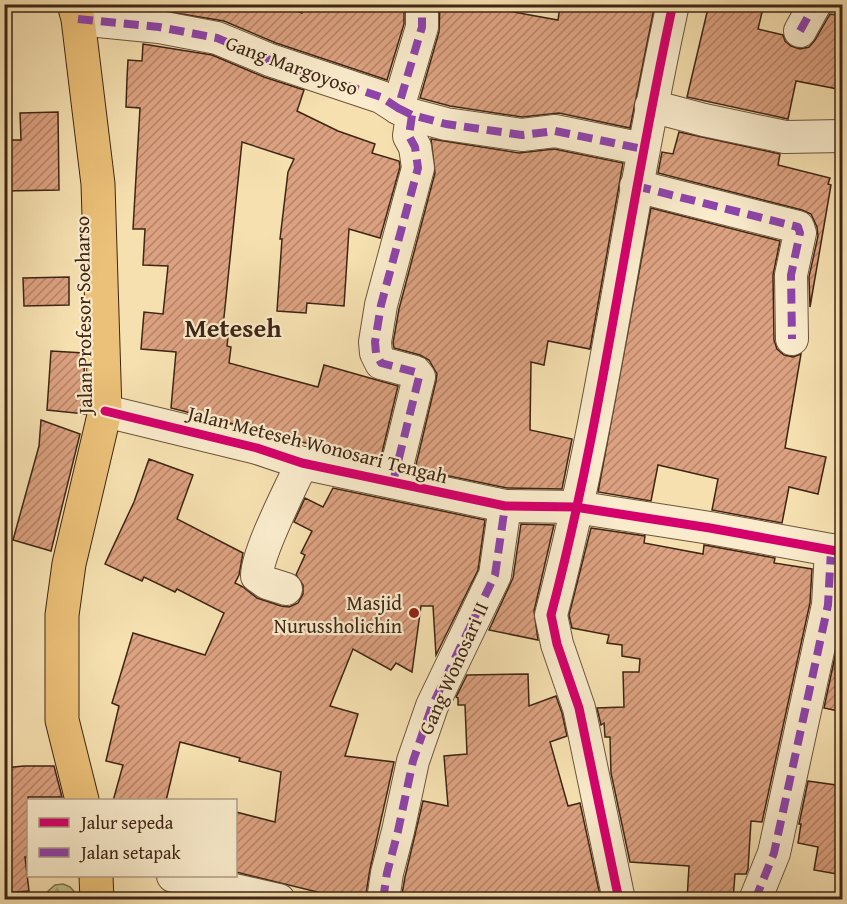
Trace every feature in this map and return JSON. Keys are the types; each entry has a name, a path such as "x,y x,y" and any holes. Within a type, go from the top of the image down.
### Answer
{"main road":[{"name":"Jalan Profesor Soeharso","path":"76,12 98,184 105,411 69,564 62,615 62,720 82,799"},
{"path":"96,877 97,900"}],"street":[{"path":"393,482 419,377 415,372 381,363 376,353 375,342 381,306 418,168 416,147 410,136 405,111 422,27 422,4"},
{"path":"619,900 579,708 557,644 551,615 608,357 636,186 673,4"},
{"path":"800,31 815,4"},
{"name":"Gang Margoyoso","path":"76,12 217,38 270,60 381,97 405,111 446,124 522,135 555,131 643,149"},
{"path":"651,106 784,137 843,136"},
{"path":"636,186 798,227 800,233 791,275 792,339"},
{"name":"Jalan Meteseh Wonosari Tengah","path":"105,411 257,448 302,463 505,506 575,507 837,551"},
{"path":"286,589 257,576 257,571 302,463"},
{"name":"Gang Wonosari II","path":"383,900 413,761 432,706 495,575 505,506"},
{"path":"755,900 774,853 828,605 837,551"},
{"path":"177,877 279,900"}],"green space":[{"path":"63,884 70,887 81,899 38,900 55,885"}],"building":[{"path":"145,4 280,4 302,13 305,4 404,4 404,24 387,80 276,43 224,21 145,8"},
{"path":"440,4 469,4 558,20 560,6 584,11 585,4 655,4 630,128 559,113 522,117 450,106 420,98 439,32"},
{"path":"709,4 764,4 758,29 783,35 785,41 791,46 800,49 809,47 815,40 830,14 843,16 843,90 796,81 788,119 687,97"},
{"path":"143,44 212,55 264,77 304,90 297,111 338,131 375,144 372,153 399,161 400,167 380,238 349,229 344,306 307,303 306,313 277,311 282,239 280,239 288,172 294,159 242,142 223,327 229,329 227,346 231,347 229,363 318,387 324,365 398,386 380,461 171,408 176,352 141,349 144,312 163,314 168,266 143,265 145,229 133,229 140,108 126,107 127,78 128,60 142,61"},
{"path":"58,112 59,190 4,191 4,149 8,149 8,140 21,140 20,113"},
{"path":"679,132 780,154 778,165 830,178 828,184 831,185 810,307 809,277 818,236 811,214 658,173 662,152 673,154"},
{"path":"431,139 519,153 554,149 623,163 590,349 548,341 544,365 531,362 530,430 572,439 562,489 507,488 415,469 437,374 429,360 420,355 394,348 393,343 399,309 435,173"},
{"path":"651,208 780,241 773,275 774,340 777,349 784,355 793,357 801,354 785,448 826,457 818,494 789,487 782,523 712,510 718,479 658,465 651,501 598,492"},
{"path":"69,277 69,305 24,306 23,278"},
{"path":"51,351 84,353 85,414 47,410"},
{"path":"41,420 80,434 51,551 13,540 39,446"},
{"path":"149,459 193,475 177,519 243,553 239,575 235,583 257,598 289,607 298,603 303,594 303,585 296,575 305,555 301,553 312,531 294,522 305,498 323,507 333,488 485,520 478,570 436,655 433,606 421,606 412,672 396,663 391,670 353,649 330,706 358,714 345,756 394,762 365,900 350,900 237,872 237,812 275,822 281,772 180,742 166,799 114,799 123,765 106,761 119,706 112,703 133,633 205,655 224,613 177,589 175,592 144,577 142,581 105,564 134,502"},
{"path":"521,524 554,525 534,611 538,640 489,630 513,578"},
{"path":"591,528 645,536 644,543 703,554 704,545 775,558 774,563 812,569 810,603 762,822 751,821 748,869 746,874 735,874 733,900 687,900 689,866 630,862 611,773 610,737 605,737 604,723 601,725 597,708 624,707 623,672 639,672 640,659 622,656 622,645 607,643 609,635 572,628 569,615"},
{"path":"840,633 843,634 843,712 824,708"},
{"path":"528,674 529,706 556,696 562,713 567,736 550,742 568,806 580,803 601,900 401,900 423,801 448,806 444,756 467,754 465,705 458,705 456,697 467,675"},
{"path":"54,766 62,797 28,797 27,799 27,857 25,857 29,891 4,893 4,768"},
{"path":"808,781 843,786 843,875 814,870 818,847 798,843 801,824 799,824"}],"marked path":[{"path":"78,19 159,27 217,38 270,60 381,97 398,108 422,27 422,4"},
{"path":"800,31 815,4"},
{"path":"398,108 412,115 446,124 522,135 555,131 643,149"},
{"path":"393,482 419,377 415,372 381,363 376,353 375,342 381,305 418,168 415,147 409,136 412,115"},
{"path":"636,186 798,227 800,233 791,275 792,339"},
{"path":"383,900 413,761 432,706 495,575 505,506"},
{"path":"755,900 774,853 828,605 831,550"}],"cycle path":[{"path":"619,900 579,708 557,644 551,615 586,463 642,157 673,4"},
{"path":"105,411 257,448 302,463 505,506 575,507 842,552"}],"place":[{"name":"Masjid Nurussholichin","path":"414,613"}],"district":[{"name":"Meteseh","path":"233,327"}]}
